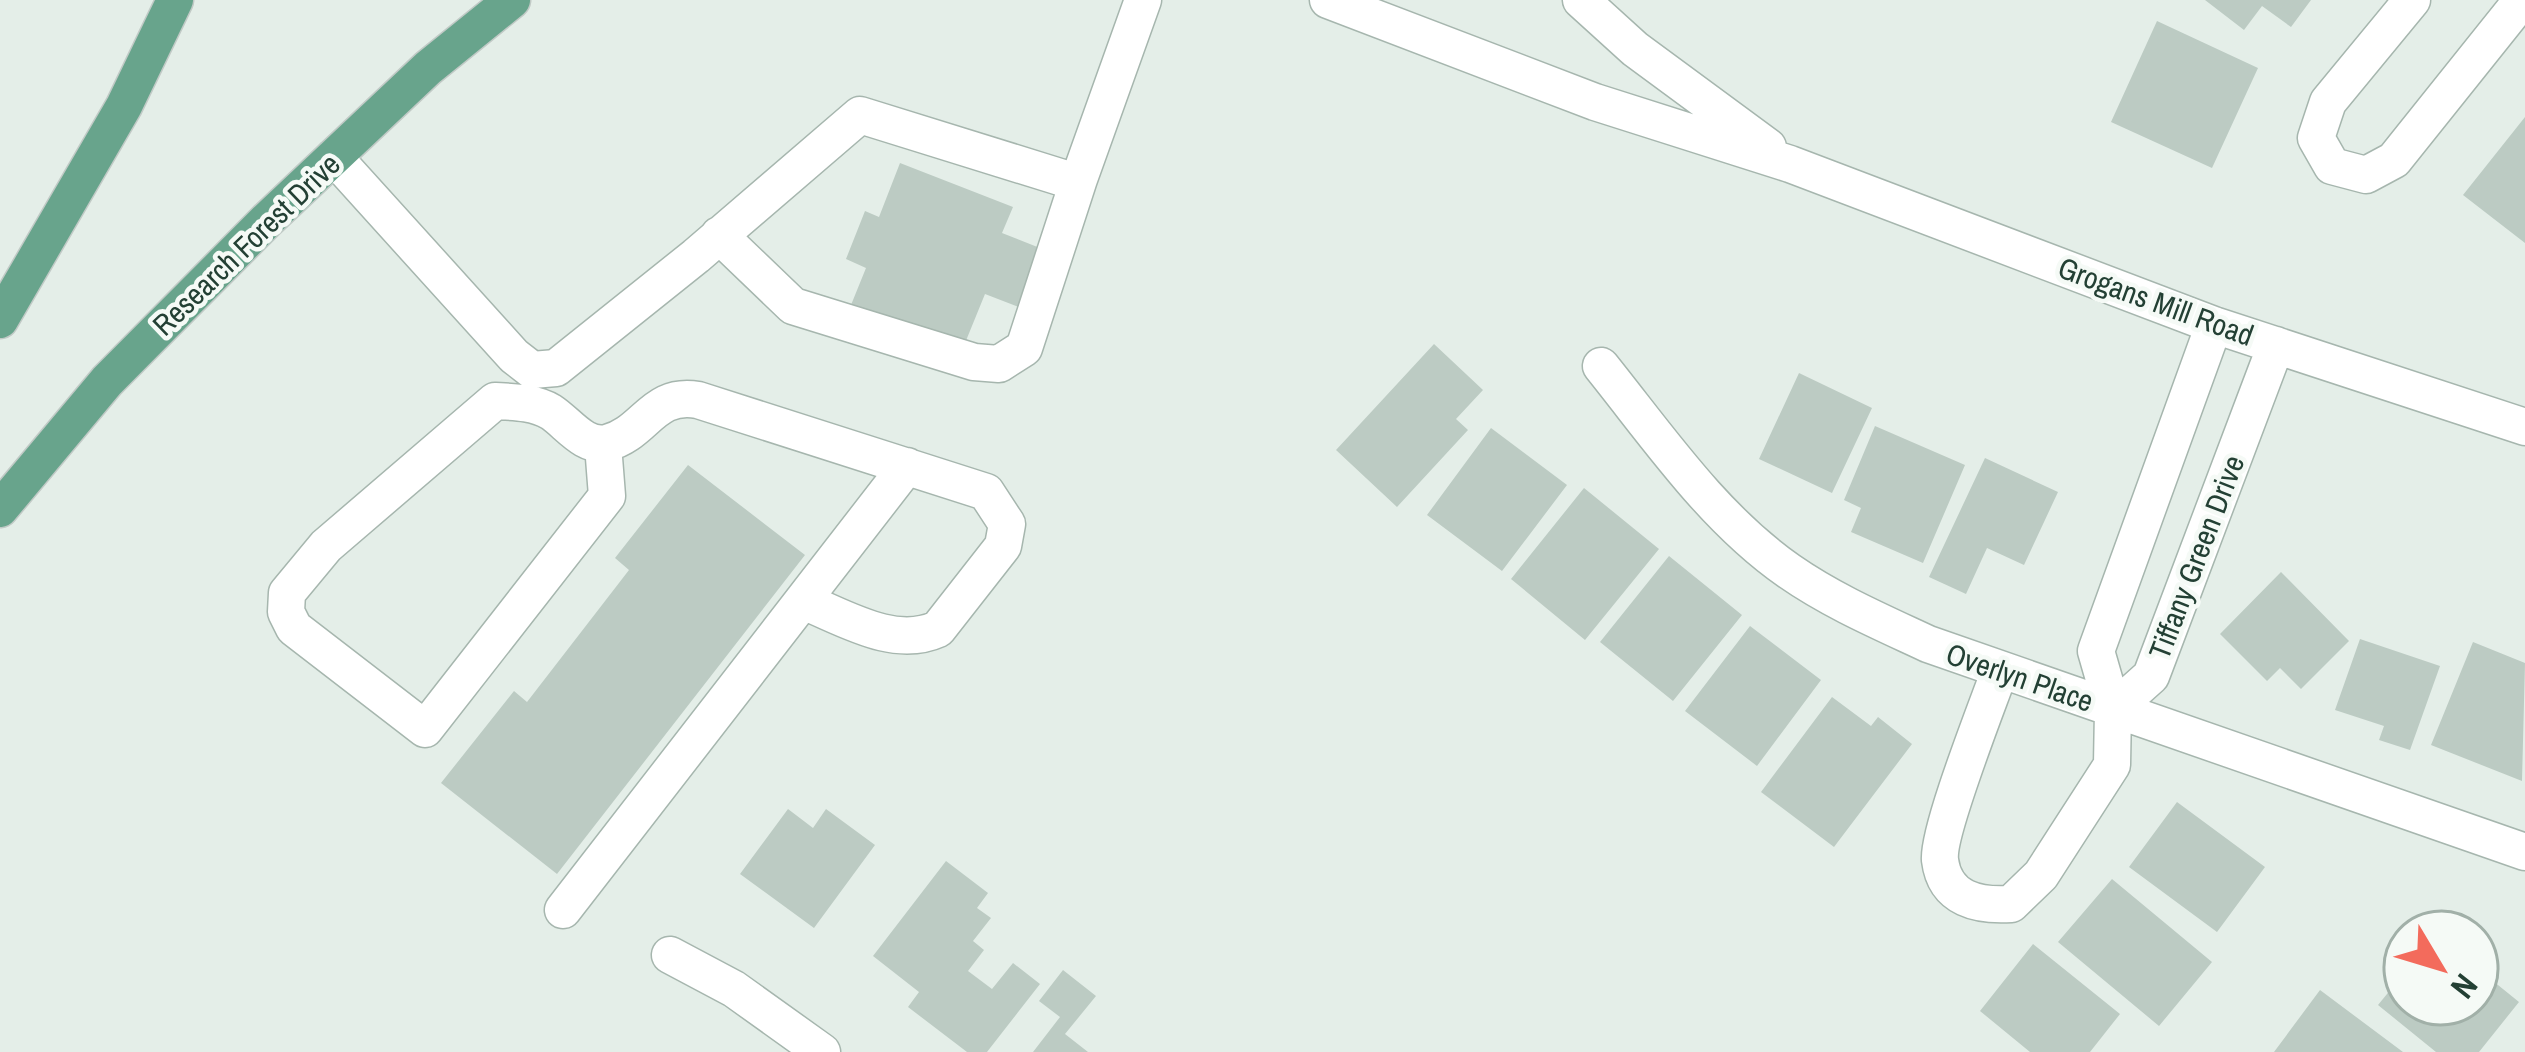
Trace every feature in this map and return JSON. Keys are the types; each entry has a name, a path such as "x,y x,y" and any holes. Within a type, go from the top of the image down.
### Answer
{"main road":[{"path":"0,320 124,106 175,0"},
{"name":"Research Forest Drive","path":"0,508 107,381 428,68 512,0"}],"street":[{"path":"719,235 793,306 974,362 999,364 1024,348 1143,0"},
{"name":"Grogans Mill Road","path":"1328,0 1595,102 1790,164 2214,325 2525,427"},
{"name":"Grogans Mill Road","path":"1581,0 1635,49 1790,164"},
{"path":"2412,0 2328,102 2316,138 2332,166 2366,175 2394,160 2522,0"},
{"path":"603,445 607,496 425,729 294,628 286,612 287,593 326,546 495,401 556,368 860,115 1079,179"},
{"path":"334,157 514,356 526,386 584,440 603,445 678,397 986,492 1007,524 1003,546 938,629 923,636 891,636 803,602"},
{"name":"Tiffany Green Drive","path":"2214,325 2096,650 2113,710 2151,676 2276,345"},
{"name":"Overlyn Place","path":"1601,366 1691,480 1745,535 1788,570 1848,606 1928,644 2525,852"},
{"path":"563,910 907,466"},
{"path":"2000,670 1952,809 1940,859 1952,889 1979,906 2011,904 2041,875 2112,765 2113,710"},
{"path":"670,955 734,989 822,1052"}],"building":[{"path":"2205,0 2311,0 2291,27 2262,6 2244,30"},
{"path":"2157,21 2258,68 2212,168 2111,122"},
{"path":"2525,117 2525,243 2463,195"},
{"path":"900,163 1013,207 1002,233 1055,254 1032,312 985,294 963,348 851,305 866,268 846,259 865,211 879,217"},
{"path":"1434,344 1483,390 1456,419 1468,430 1397,507 1336,450"},
{"path":"1799,373 1872,408 1832,493 1759,459"},
{"path":"1875,426 1965,465 1923,563 1851,532 1861,508 1844,500"},
{"path":"1491,428 1567,485 1502,571 1427,515"},
{"path":"1985,458 2058,492 2024,565 1987,548 1966,594 1929,577"},
{"path":"688,465 805,555 557,874 441,783 514,691 527,702 629,570 615,558"},
{"path":"1584,488 1659,549 1585,640 1511,579"},
{"path":"1669,556 1742,615 1673,701 1600,642"},
{"path":"2281,572 2349,641 2301,689 2280,668 2267,681 2220,634"},
{"path":"1750,626 1821,680 1757,766 1685,711"},
{"path":"2360,639 2440,666 2410,750 2379,740 2384,726 2335,710"},
{"path":"2473,642 2525,663 2522,781 2431,745"},
{"path":"1832,697 1871,726 1878,717 1912,744 1834,847 1761,792"},
{"path":"2177,802 2265,867 2217,932 2129,867"},
{"path":"788,809 813,828 826,809 875,845 814,928 740,874"},
{"path":"946,861 988,893 977,908 991,918 973,941 984,950 968,971 992,989 1013,963 1040,984 987,1052 967,1052 908,1007 919,992 873,956"},
{"path":"2112,879 2212,962 2159,1026 2058,942"},
{"path":"2033,944 2120,1014 2090,1052 2030,1052 1980,1011"},
{"path":"1063,970 1096,996 1065,1034 1088,1052 1033,1052 1060,1017 1039,1001"},
{"path":"2501,987 2519,1002 2501,1024"},
{"path":"2320,990 2403,1052 2274,1052"},
{"path":"2406,1028 2498,1028 2479,1052 2436,1052"}]}
